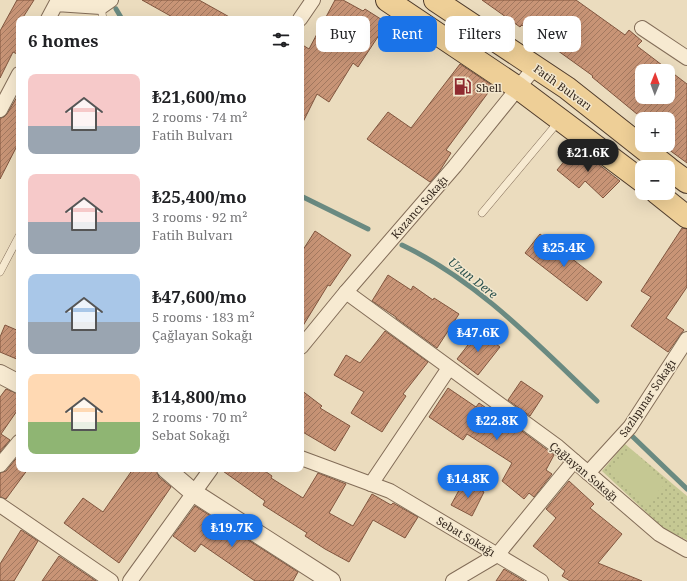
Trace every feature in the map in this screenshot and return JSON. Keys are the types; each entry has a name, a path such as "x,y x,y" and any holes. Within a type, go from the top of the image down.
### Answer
{"main road":[{"path":"387,0 518,88 635,177"},
{"name":"Fatih Bulvarı","path":"435,0 567,88 659,160"},
{"name":"Fatih Bulvarı","path":"675,173 687,182"},
{"path":"666,200 687,217"}],"street":[{"path":"302,16 312,0"},
{"path":"50,16 56,4 105,9"},
{"path":"642,28 687,58"},
{"name":"Kazancı Sokağı","path":"304,343 346,292 455,166 535,67"},
{"path":"0,110 16,80"},
{"name":"Çağlayan Sokağı","path":"346,292 558,447 659,534 687,550"},
{"name":"Sazlıpınar Sokağı","path":"588,473 630,427 687,339"},
{"path":"370,484 449,368"},
{"path":"0,374 16,382"},
{"path":"0,465 16,446"},
{"name":"Sebat Sokağı","path":"304,459 390,491 541,581"},
{"path":"452,581 497,555 574,461"},
{"path":"170,472 194,493 331,581"},
{"path":"130,581 209,472"},
{"path":"0,505 111,581"}],"lane":[{"path":"482,213 560,119"},
{"path":"0,272 16,242"}],"green space":[{"path":"625,444 687,496 687,540 664,529 602,471"},
{"path":"629,451 665,484 646,505 610,471"}],"building":[{"path":"17,0 34,0 24,16 16,16 16,54 13,52 0,78 0,31"},
{"path":"142,0 199,0 228,16 171,16"},
{"path":"335,0 343,0 363,11 365,9 378,17 378,37 370,49 370,16 327,16"},
{"path":"482,0 576,0 625,35 629,30 642,41 637,46 661,64 635,64 635,104 675,104 675,75 687,84 687,163 672,152 675,152 675,112 635,112 592,77 593,76 560,52 581,52 581,16 523,16 523,26 520,27 515,23 515,16 505,16"},
{"path":"316,36 316,52 368,52 358,67 353,63 329,102 317,94 304,120 304,46 309,49"},
{"path":"460,64 493,86 446,150 451,153 439,172 430,182 367,139 388,112 411,128"},
{"path":"16,99 16,148 0,179 0,118 7,114"},
{"path":"576,147 620,181 603,198 585,181 579,188 557,170"},
{"path":"682,228 687,229 687,287 666,318 684,330 668,352 631,326 651,297 641,291"},
{"path":"315,231 351,255 330,286 328,285 304,324 304,248"},
{"path":"540,234 602,282 587,301 525,253"},
{"path":"388,275 411,290 413,286 433,300 434,298 459,314 437,348 372,301"},
{"path":"5,325 16,330 16,359 0,352 0,337"},
{"path":"385,331 428,362 403,394 406,396 382,432 351,413 364,392 334,375 346,355 360,363"},
{"path":"479,331 500,347 478,375 457,359"},
{"path":"521,381 543,396 530,416 508,400"},
{"path":"448,388 476,407 479,403 498,416 499,414 554,455 546,470 552,474 534,497 529,493 524,499 502,481 512,463 467,434 463,440 429,417"},
{"path":"6,389 16,393 16,412 1,434 10,440 0,452 0,397"},
{"path":"304,392 322,406 320,408 350,426 335,451 304,433"},
{"path":"16,459 16,472 26,472 6,499 0,497 0,473 6,471"},
{"path":"131,472 157,472 159,477 171,487 119,563 64,523 83,498 103,512"},
{"path":"224,472 266,472 272,476 271,478 303,498 318,473 346,484 329,513 353,526 372,494 391,505 393,503 418,517 405,538 373,520 349,562 305,536 307,533 263,505 265,501"},
{"path":"464,481 484,492 472,516 451,505"},
{"path":"569,481 594,504 590,508 622,534 598,563 642,581 570,581 562,576 565,571 533,546 556,518 546,509"},
{"path":"195,506 298,572 293,581 255,581 201,544 195,552 173,536"},
{"path":"21,530 38,541 14,581 0,581 0,564"},
{"path":"59,556 96,581 42,581"},
{"path":"504,569 524,581 496,581"}],"waterway":[{"name":"Uzun Dere","path":"116,9 120,16"},
{"name":"Uzun Dere","path":"304,197 368,229"},
{"name":"Uzun Dere","path":"402,245 430,260 481,295 529,336 597,401"},
{"name":"Uzun Dere","path":"632,436 687,489"}],"place":[{"name":"Shell","path":"463,87"}]}
